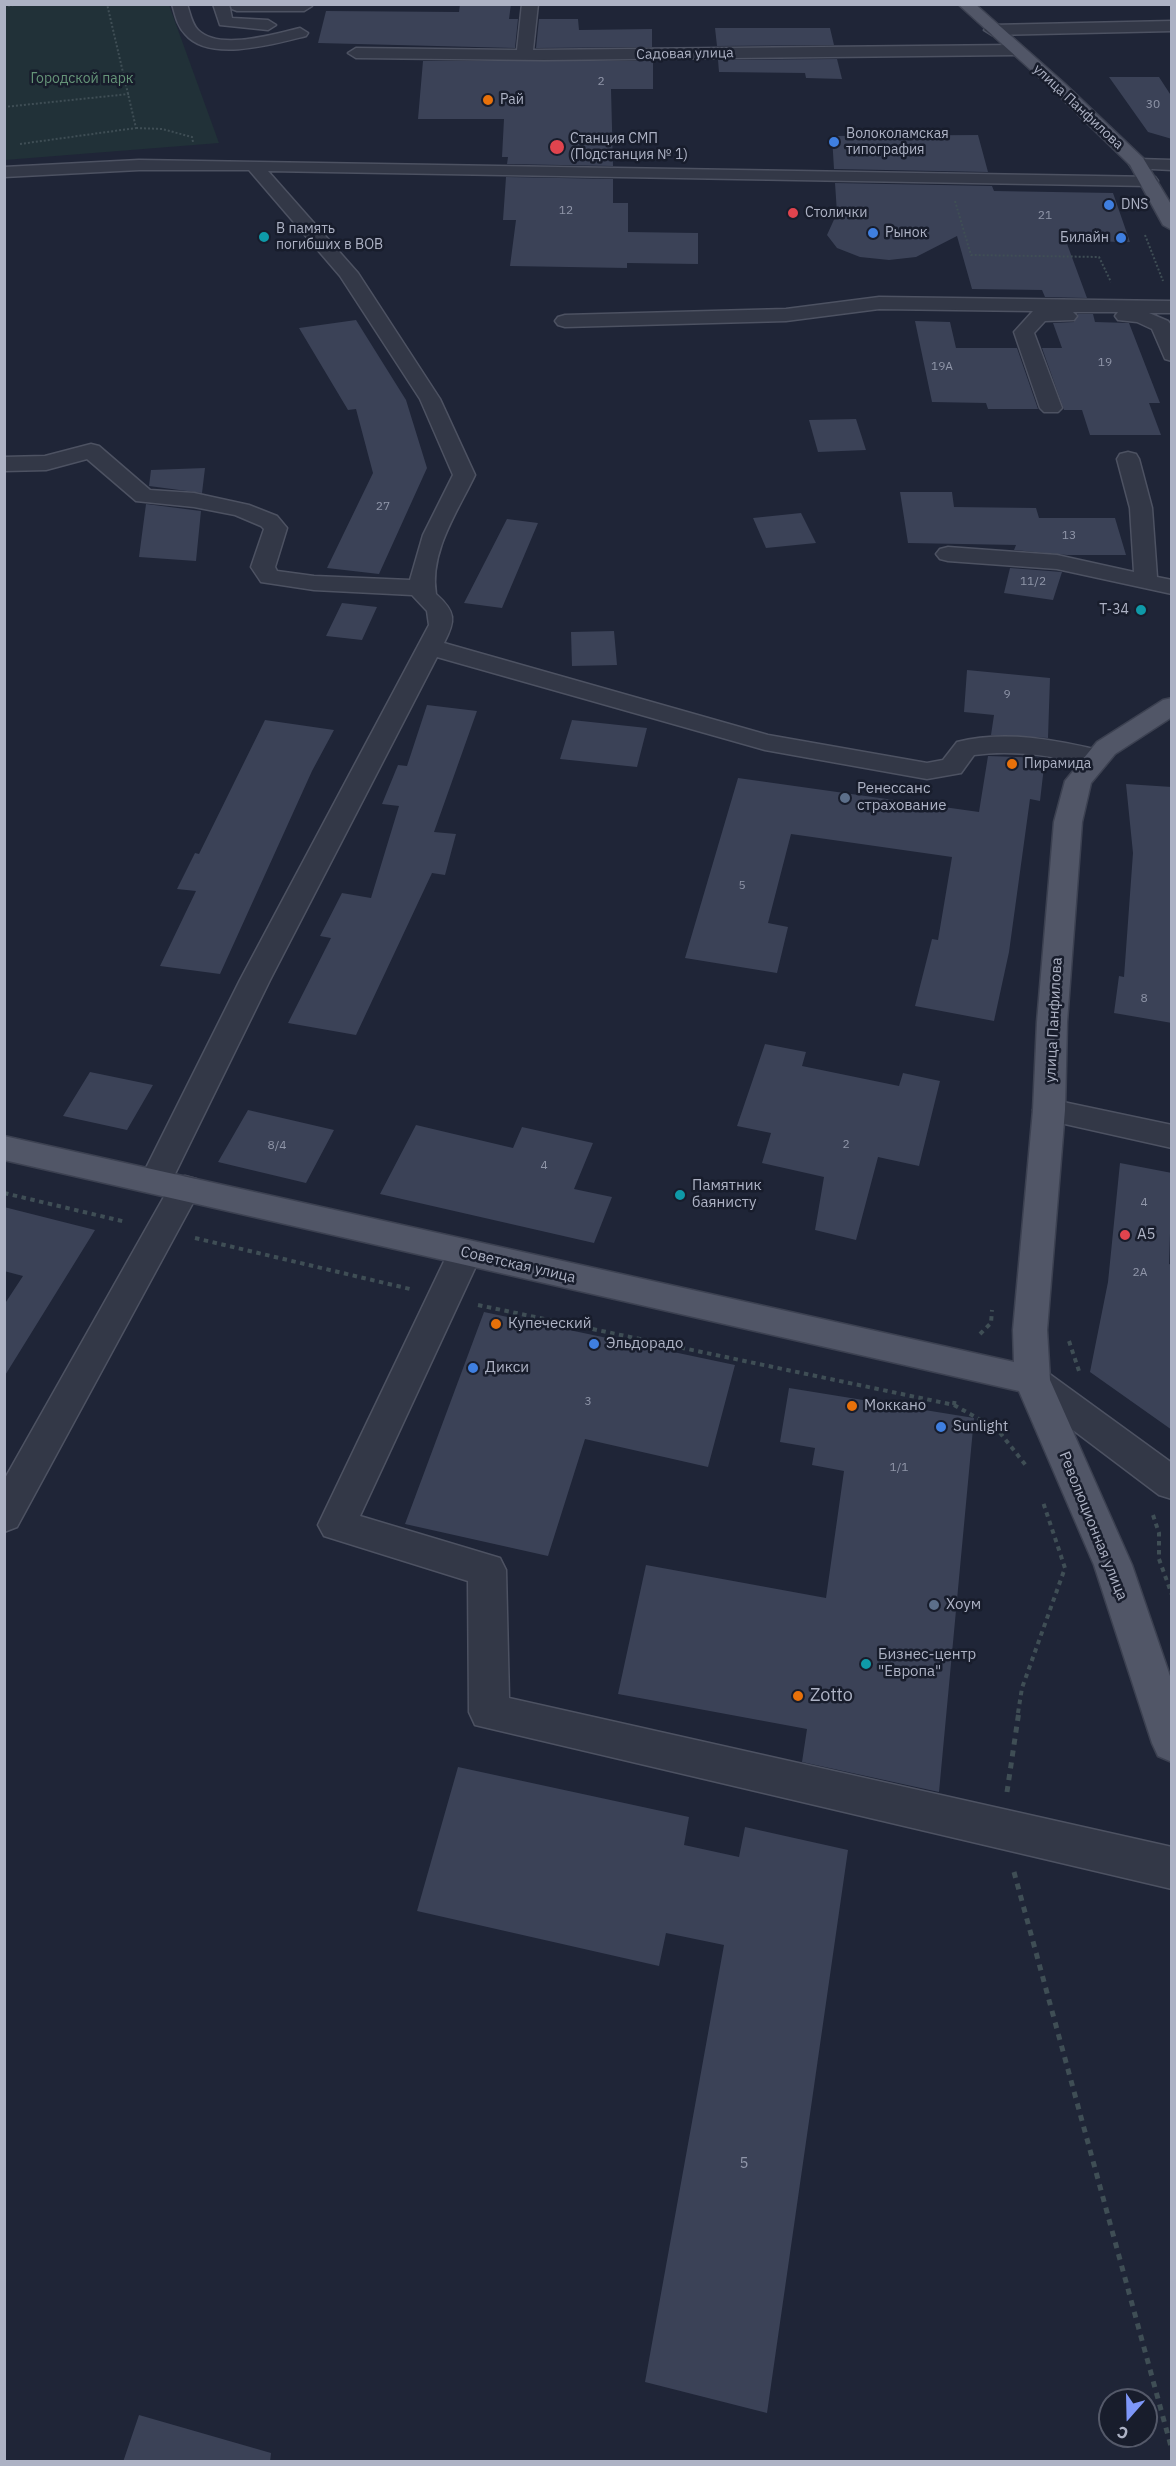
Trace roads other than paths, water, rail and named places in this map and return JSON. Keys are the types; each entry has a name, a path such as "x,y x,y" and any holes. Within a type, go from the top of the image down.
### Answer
{"main road":[{"name":"улица Панфилова","path":"965,4 1058,86 1138,164 1172,225"},
{"name":"улица Панфилова","path":"1032,1380 1030,1330 1050,1110 1053,1022 1068,822 1078,781 1097,758 1106,748 1172,705"},
{"name":"Советская улица","path":"4,1148 1032,1380"},
{"name":"Революционная улица","path":"1032,1380 1113,1565 1172,1743"}],"street":[{"path":"179,4 190,32 205,42 257,43 301,29 225,22 222,5 304,6"},
{"path":"524,55 530,4"},
{"path":"992,30 1172,26"},
{"name":"Садовая улица","path":"356,53 524,55 1015,50"},
{"path":"1138,164 1172,165"},
{"path":"4,172 139,165 254,165 1149,181"},
{"path":"4,1516 161,1230 170,1184 255,980 441,625 439,609 424,596 421,588 430,546 464,475 430,399 348,273 254,165"},
{"path":"565,321 786,315 879,303 1172,307"},
{"path":"1051,408 1024,332 1040,315 1140,316 1161,325 1172,355"},
{"path":"4,465 46,464 91,452 144,496 194,500 241,510 269,521 276,528 263,567 269,577 314,583 421,588"},
{"path":"1128,459 1141,508 1146,581"},
{"path":"948,554 1057,562 1172,587"},
{"path":"430,647 765,742 927,771 952,767 966,748 996,743 1049,747 1097,758"},
{"path":"1050,1110 1172,1137"},
{"path":"465,1253 337,1525 487,1570 489,1712 1172,1868"},
{"path":"1032,1380 1172,1484"}],"place":[{"name":"Рай","path":"488,100"},
{"name":"Волоколамская типография","path":"834,142"},
{"name":"Станция СМП (Подстанция № 1)","path":"557,147"},
{"name":"DNS","path":"1109,205"},
{"name":"Столички","path":"793,213"},
{"name":"Рынок","path":"873,233"},
{"name":"В память погибших в ВОВ","path":"264,237"},
{"name":"Билайн","path":"1121,238"},
{"name":"Т-34","path":"1141,610"},
{"name":"Пирамида","path":"1012,764"},
{"name":"Ренессанс страхование","path":"845,798"},
{"name":"Памятник баянисту","path":"680,1195"},
{"name":"А5","path":"1125,1235"},
{"name":"Купеческий","path":"496,1324"},
{"name":"Эльдорадо","path":"594,1344"},
{"name":"Дикси","path":"473,1368"},
{"name":"Моккано","path":"852,1406"},
{"name":"Sunlight","path":"941,1427"},
{"name":"Хоум","path":"934,1605"},
{"name":"Бизнес-центр \"Европа\"","path":"866,1664"},
{"name":"Zotto","path":"798,1696"}],"park label":[{"name":"Городской парк","path":"82,79"}]}
